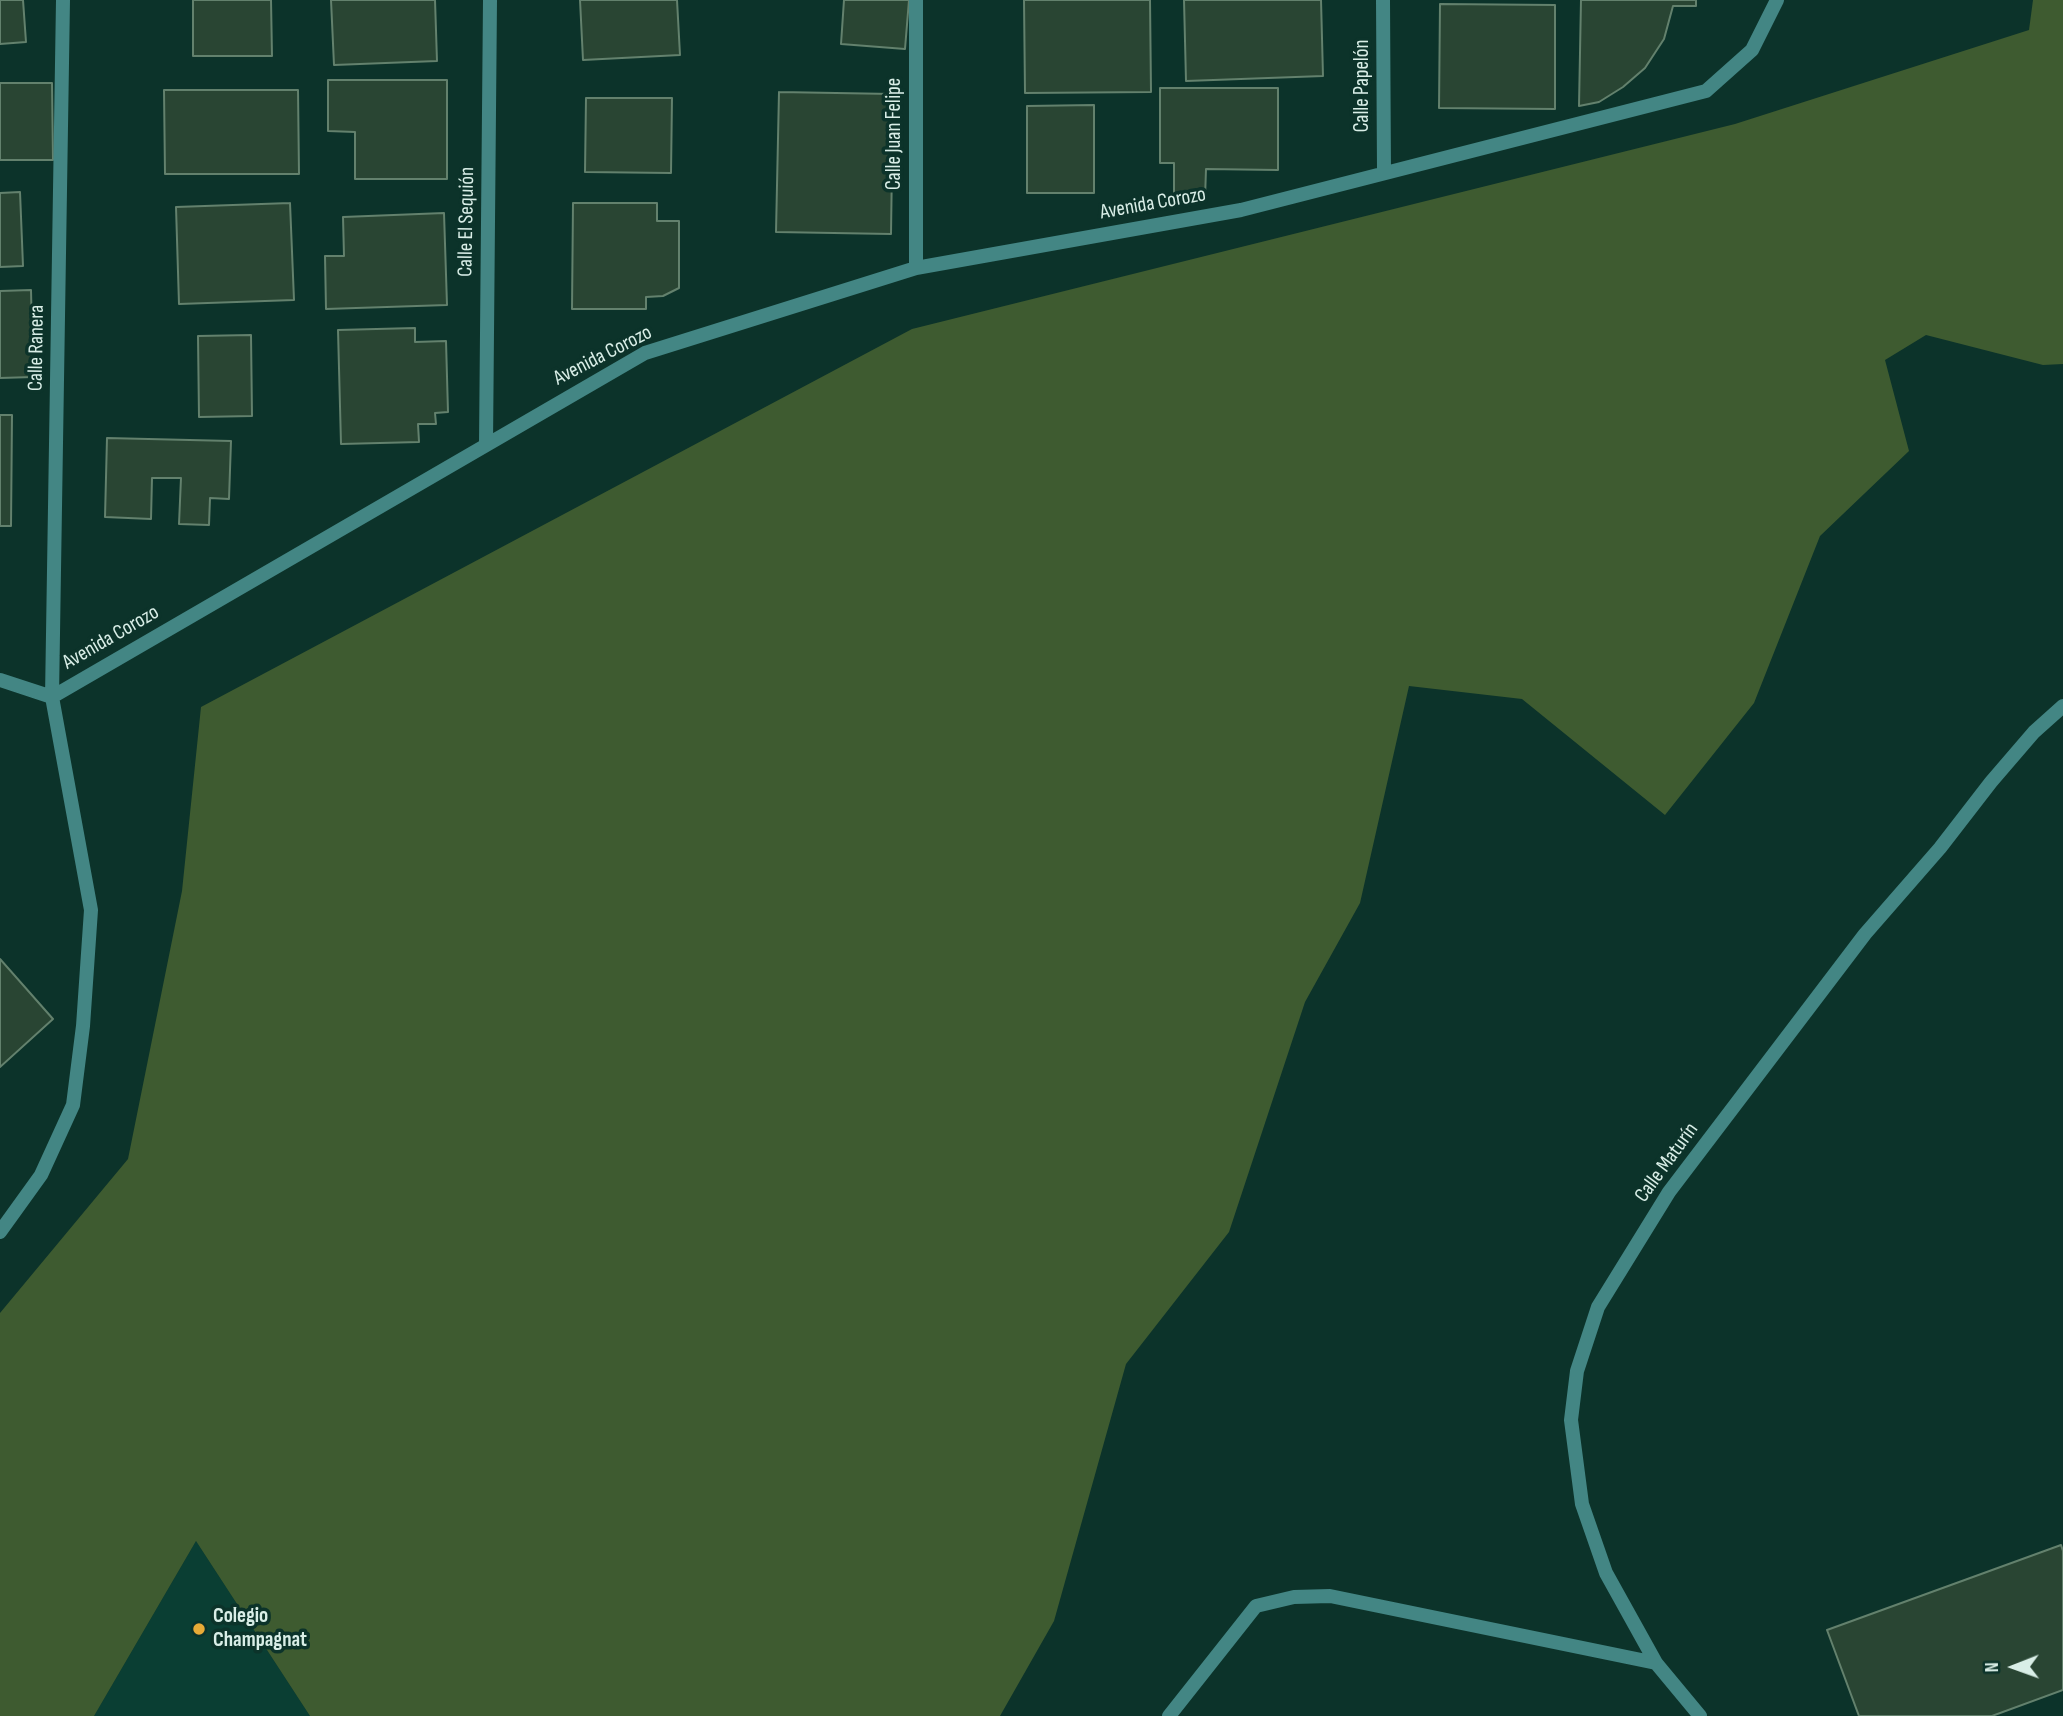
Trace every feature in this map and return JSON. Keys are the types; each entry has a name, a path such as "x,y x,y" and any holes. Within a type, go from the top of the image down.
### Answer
{"street":[{"name":"Calle Ranera","path":"52,697 64,0"},
{"name":"Calle El Sequión","path":"486,444 490,0"},
{"name":"Calle Juan Felipe","path":"916,0 916,268"},
{"name":"Calle Papelón","path":"1383,0 1384,172"},
{"name":"Avenida Corozo","path":"0,1232 41,1175 73,1105 83,1026 91,910 52,697 645,353 916,268 1241,210 1706,91 1752,50 1777,0"},
{"path":"0,680 52,697"},
{"name":"Calle Maturín","path":"1700,1716 1657,1663 1606,1573 1582,1504 1571,1420 1577,1371 1598,1307 1669,1192 1865,934 1940,848 2034,732 2063,706"},
{"path":"1169,1716 1256,1606 1294,1597 1330,1596 1657,1663"}],"shaded area":[{"path":"2033,0 2063,0 2063,364 2043,365 1926,335 1885,360 1909,451 1820,536 1754,703 1665,815 1522,699 1409,686 1360,903 1305,1002 1229,1232 1126,1364 1054,1621 1000,1716 310,1716 196,1541 94,1716 0,1716 0,1313 128,1159 182,891 201,707 912,329 1735,124 2029,30"},
{"name":"Colegio Champagnat","path":"196,1541 310,1716 94,1716"}],"building":[{"path":"0,0 23,0 26,42 0,44"},
{"path":"193,0 271,0 272,56 193,56"},
{"path":"331,0 435,0 437,61 334,65"},
{"path":"580,0 677,0 680,55 583,60"},
{"path":"844,0 909,0 905,49 841,44"},
{"path":"1024,0 1150,0 1151,92 1025,93"},
{"path":"1184,0 1321,0 1323,76 1186,81"},
{"path":"1581,0 1696,0 1696,6 1673,6 1664,39 1645,68 1623,87 1599,102 1579,106"},
{"path":"1440,4 1555,5 1555,109 1439,108"},
{"path":"328,80 447,80 447,179 355,179 355,132 328,131"},
{"path":"0,83 52,83 53,160 0,160"},
{"path":"1160,88 1278,88 1278,170 1206,169 1205,199 1174,198 1174,163 1160,163"},
{"path":"164,90 298,90 299,174 165,174"},
{"path":"779,92 893,94 891,234 776,232"},
{"path":"586,98 672,98 671,173 585,172"},
{"path":"1094,105 1094,193 1027,193 1027,106"},
{"path":"20,192 23,266 0,267 0,193"},
{"path":"290,203 294,300 179,304 176,207"},
{"path":"573,203 657,203 657,221 679,221 679,288 663,296 646,297 646,309 572,309"},
{"path":"444,213 447,305 326,309 325,256 344,256 343,217"},
{"path":"31,290 33,377 0,378 0,291"},
{"path":"415,328 415,342 446,341 448,412 435,413 436,424 418,424 419,442 341,444 338,330"},
{"path":"251,335 252,416 199,417 198,336"},
{"path":"0,415 12,415 11,526 0,526"},
{"path":"107,438 231,441 229,499 210,498 209,525 179,524 181,478 152,478 151,519 105,517"},
{"path":"0,959 53,1019 0,1067"},
{"path":"2061,1545 2063,1690 1992,1716 1859,1716 1827,1630"}],"place":[{"name":"Colegio Champagnat","path":"199,1629"}]}
